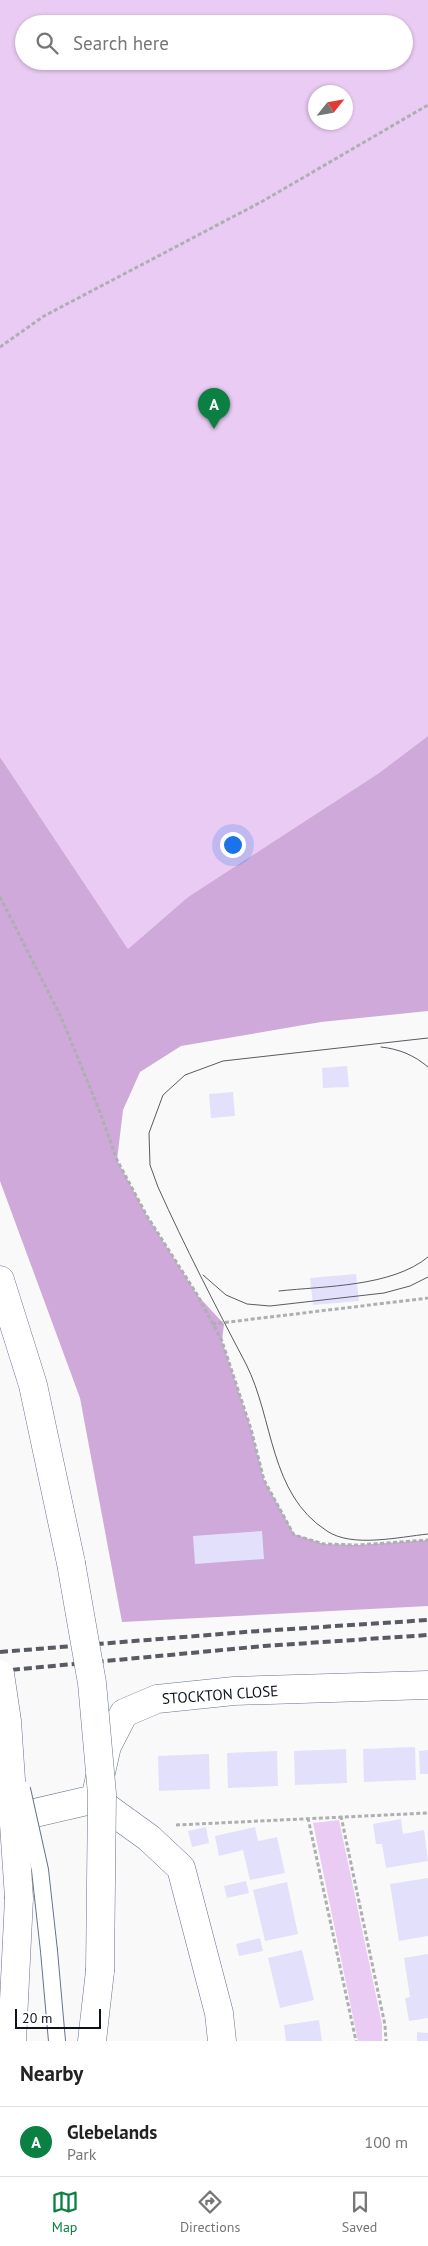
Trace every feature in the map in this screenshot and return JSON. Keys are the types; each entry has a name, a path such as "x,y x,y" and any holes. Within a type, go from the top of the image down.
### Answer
{"main road":[{"path":"0,1280 33,1385 71,1563 92,1683 102,1794 100,1971 92,2041"},
{"path":"0,1674 7,1721 19,1898 12,2041"},
{"name":"STOCKTON CLOSE","path":"95,1799 107,1746 124,1713 157,1699 234,1692 428,1686"},
{"path":"0,1821 95,1799 149,1838 181,1868 217,2004 222,2041"}],"lane":[{"path":"7,1721 40,1870 57,2041"}],"path":[{"path":"0,347 44,316 263,201 428,105"},
{"path":"0,897 60,1017 98,1107 116,1160 147,1216 198,1296 222,1341 238,1386 264,1480 294,1535 324,1544 358,1545 428,1540"},
{"path":"212,1324 428,1298"},
{"path":"149,1838 172,1825 428,1813"},
{"path":"341,1816 386,2025 386,2041"},
{"path":"308,1818 356,2041"}],"shaded area":[{"path":"0,0 428,0 428,736 379,773 188,897 128,949 0,757"},
{"path":"428,736 428,1011 321,1022 181,1046 140,1072 123,1110 117,1160 147,1216 198,1296 224,1324 222,1341 251,1429 264,1480 294,1534 324,1544 358,1545 428,1540 428,1606 122,1622 80,1398 0,1181 0,757 128,949 188,897 379,773"},
{"path":"339,1820 382,2024 382,2041 358,2041 313,1823"}],"building":[{"path":"347,1066 349,1087 323,1088 322,1068"},
{"path":"233,1092 235,1116 211,1118 209,1094"},
{"path":"356,1274 359,1301 313,1305 310,1278"},
{"path":"262,1531 264,1559 195,1564 193,1536"},
{"path":"415,1747 416,1780 364,1782 363,1749"},
{"path":"346,1749 347,1783 295,1785 294,1751"},
{"path":"428,1750 428,1774 420,1774 419,1751"},
{"path":"277,1751 278,1786 228,1788 227,1753"},
{"path":"209,1754 210,1789 159,1791 158,1756"},
{"path":"401,1819 403,1834 424,1830 428,1861 386,1868 382,1844 376,1844 373,1824"},
{"path":"206,1827 209,1843 192,1847 188,1831"},
{"path":"255,1827 258,1841 277,1837 285,1873 250,1880 243,1850 219,1856 215,1836"},
{"path":"428,1878 428,1936 399,1941 390,1884"},
{"path":"246,1881 249,1893 227,1898 224,1886"},
{"path":"287,1882 298,1934 265,1941 253,1890"},
{"path":"260,1938 263,1951 239,1956 236,1944"},
{"path":"302,1950 314,2000 280,2008 268,1958"},
{"path":"428,1954 428,2018 409,2021 405,1998 410,1997 404,1958"},
{"path":"319,2020 322,2041 286,2041 284,2025"},
{"path":"417,2032 428,2033 428,2041 417,2041"}],"tram line":[{"path":"428,1038 223,1061 185,1075 163,1095 149,1133 150,1165 158,1187 200,1276 246,1364 255,1385 275,1454 283,1476 294,1497 308,1515 327,1531 337,1536 349,1539 376,1540 428,1534"},
{"path":"381,1047 406,1053 428,1067"},
{"path":"279,1291 377,1280 413,1267 428,1257"},
{"path":"203,1275 226,1295 247,1304 270,1306 384,1293 410,1286 428,1277"}],"railway":[{"path":"0,1652 245,1632 428,1620"},
{"path":"0,1671 264,1646 428,1635"}],"place":[{"name":"Glebelands","path":"214,429"}]}
